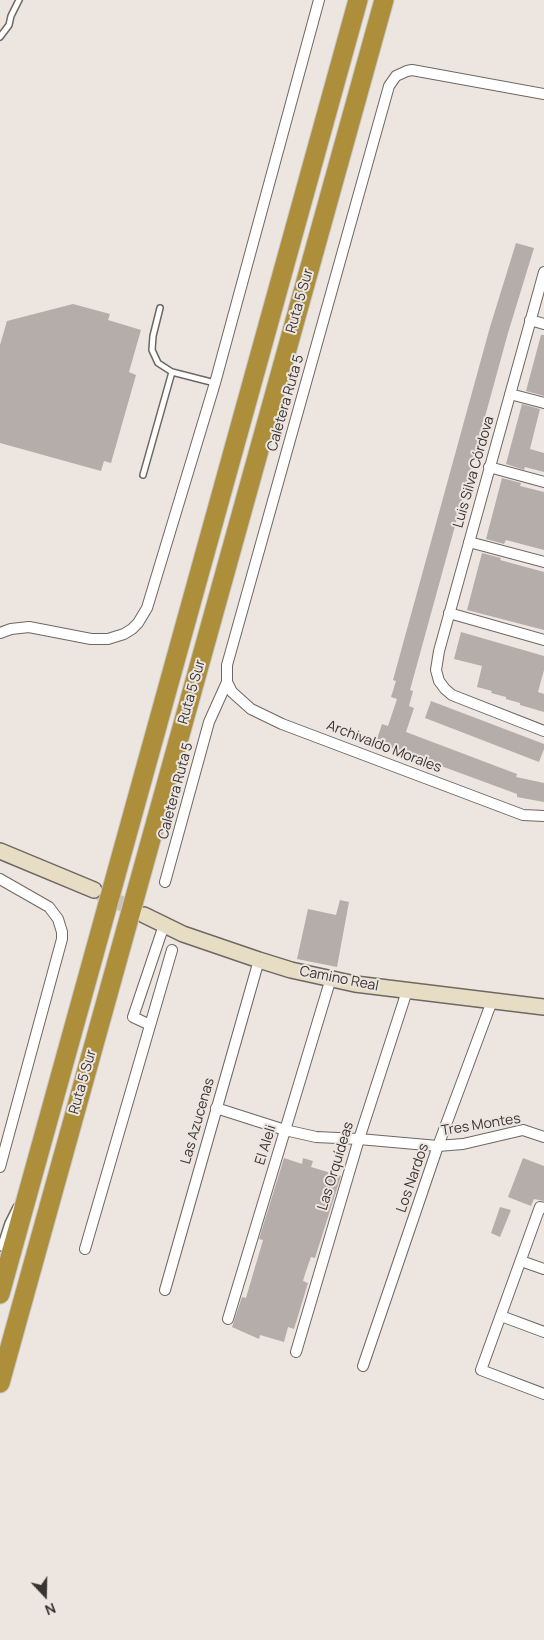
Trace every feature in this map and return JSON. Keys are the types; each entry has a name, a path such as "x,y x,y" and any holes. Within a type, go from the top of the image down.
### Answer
{"highway":[{"name":"Ruta 5 Sur","path":"0,1294 358,0"},
{"name":"Ruta 5 Sur","path":"0,1383 384,0"}],"street":[{"path":"0,633 11,629 29,627 91,639 108,639 124,634 138,623 147,608 215,383 319,0"},
{"name":"Caletera Ruta 5","path":"165,882 209,722 227,682 228,665 392,81 401,73 412,70 544,94"},
{"name":"Luis Silva Córdova","path":"544,272 449,613 436,670 439,681 445,689 458,698 544,730"},
{"path":"530,320 544,324"},
{"path":"510,394 544,403"},
{"path":"489,467 544,482"},
{"path":"469,542 544,562"},
{"path":"449,613 544,640"},
{"name":"Archivaldo Morales","path":"227,682 232,692 251,708 282,724 523,815 544,816"},
{"path":"0,851 94,890"},
{"path":"0,879 49,907 58,919 62,932 61,946 0,1167"},
{"name":"Camino Real","path":"144,915 182,934 291,970 356,984 544,1007"},
{"path":"150,1026 133,1017 164,925"},
{"path":"85,1249 172,950"},
{"name":"Las Azucenas","path":"165,1290 259,960"},
{"name":"El Aleli","path":"228,1319 331,978"},
{"name":"Las Orquídeas","path":"296,1352 358,1139 407,991"},
{"name":"Los Nardos","path":"363,1366 438,1146 492,1001"},
{"name":"Tres Montes","path":"216,1108 285,1130 316,1137 438,1146 463,1144 523,1130 544,1137"},
{"path":"542,1207 482,1370 544,1394"},
{"path":"521,1261 544,1269"},
{"path":"501,1316 544,1332"}],"lane":[{"path":"0,37 9,25 19,0"},
{"path":"160,308 153,336 152,350 158,363 172,372 215,383"},
{"path":"143,475 172,372"},
{"path":"0,1248 5,1229 14,1210 30,1186"}],"building":[{"path":"516,243 534,248 508,333 410,690 413,691 409,706 414,708 406,732 517,774 516,777 544,783 544,802 517,797 517,794 376,742 382,724 388,726 397,699 391,697 396,681 393,680 490,327"},
{"path":"73,304 110,314 108,320 141,330 129,372 136,375 111,463 104,461 101,471 0,443 0,345 7,321"},
{"path":"541,335 544,335 544,396 526,391"},
{"path":"522,404 540,409 530,449 544,453 544,472 525,467 524,470 506,464"},
{"path":"502,478 521,483 520,486 544,492 544,550 506,540 504,544 486,539"},
{"path":"482,553 544,572 544,630 467,610"},
{"path":"461,632 544,656 544,670 538,692 544,694 544,712 520,705 520,703 506,699 506,697 491,693 492,691 477,687 482,666 454,659"},
{"path":"431,701 544,744 539,762 425,718"},
{"path":"340,900 349,902 337,967 297,959 308,909 336,915"},
{"path":"284,1158 302,1164 303,1158 313,1161 311,1167 341,1176 315,1258 311,1257 306,1271 303,1281 308,1283 294,1329 288,1327 284,1342 260,1335 259,1339 232,1327 242,1297 246,1298 263,1240 259,1239"},
{"path":"523,1158 544,1166 544,1201 534,1199 531,1206 508,1197"},
{"path":"500,1207 511,1210 500,1237 491,1233"}],"tunnel":[{"path":"94,890 140,913"}]}
